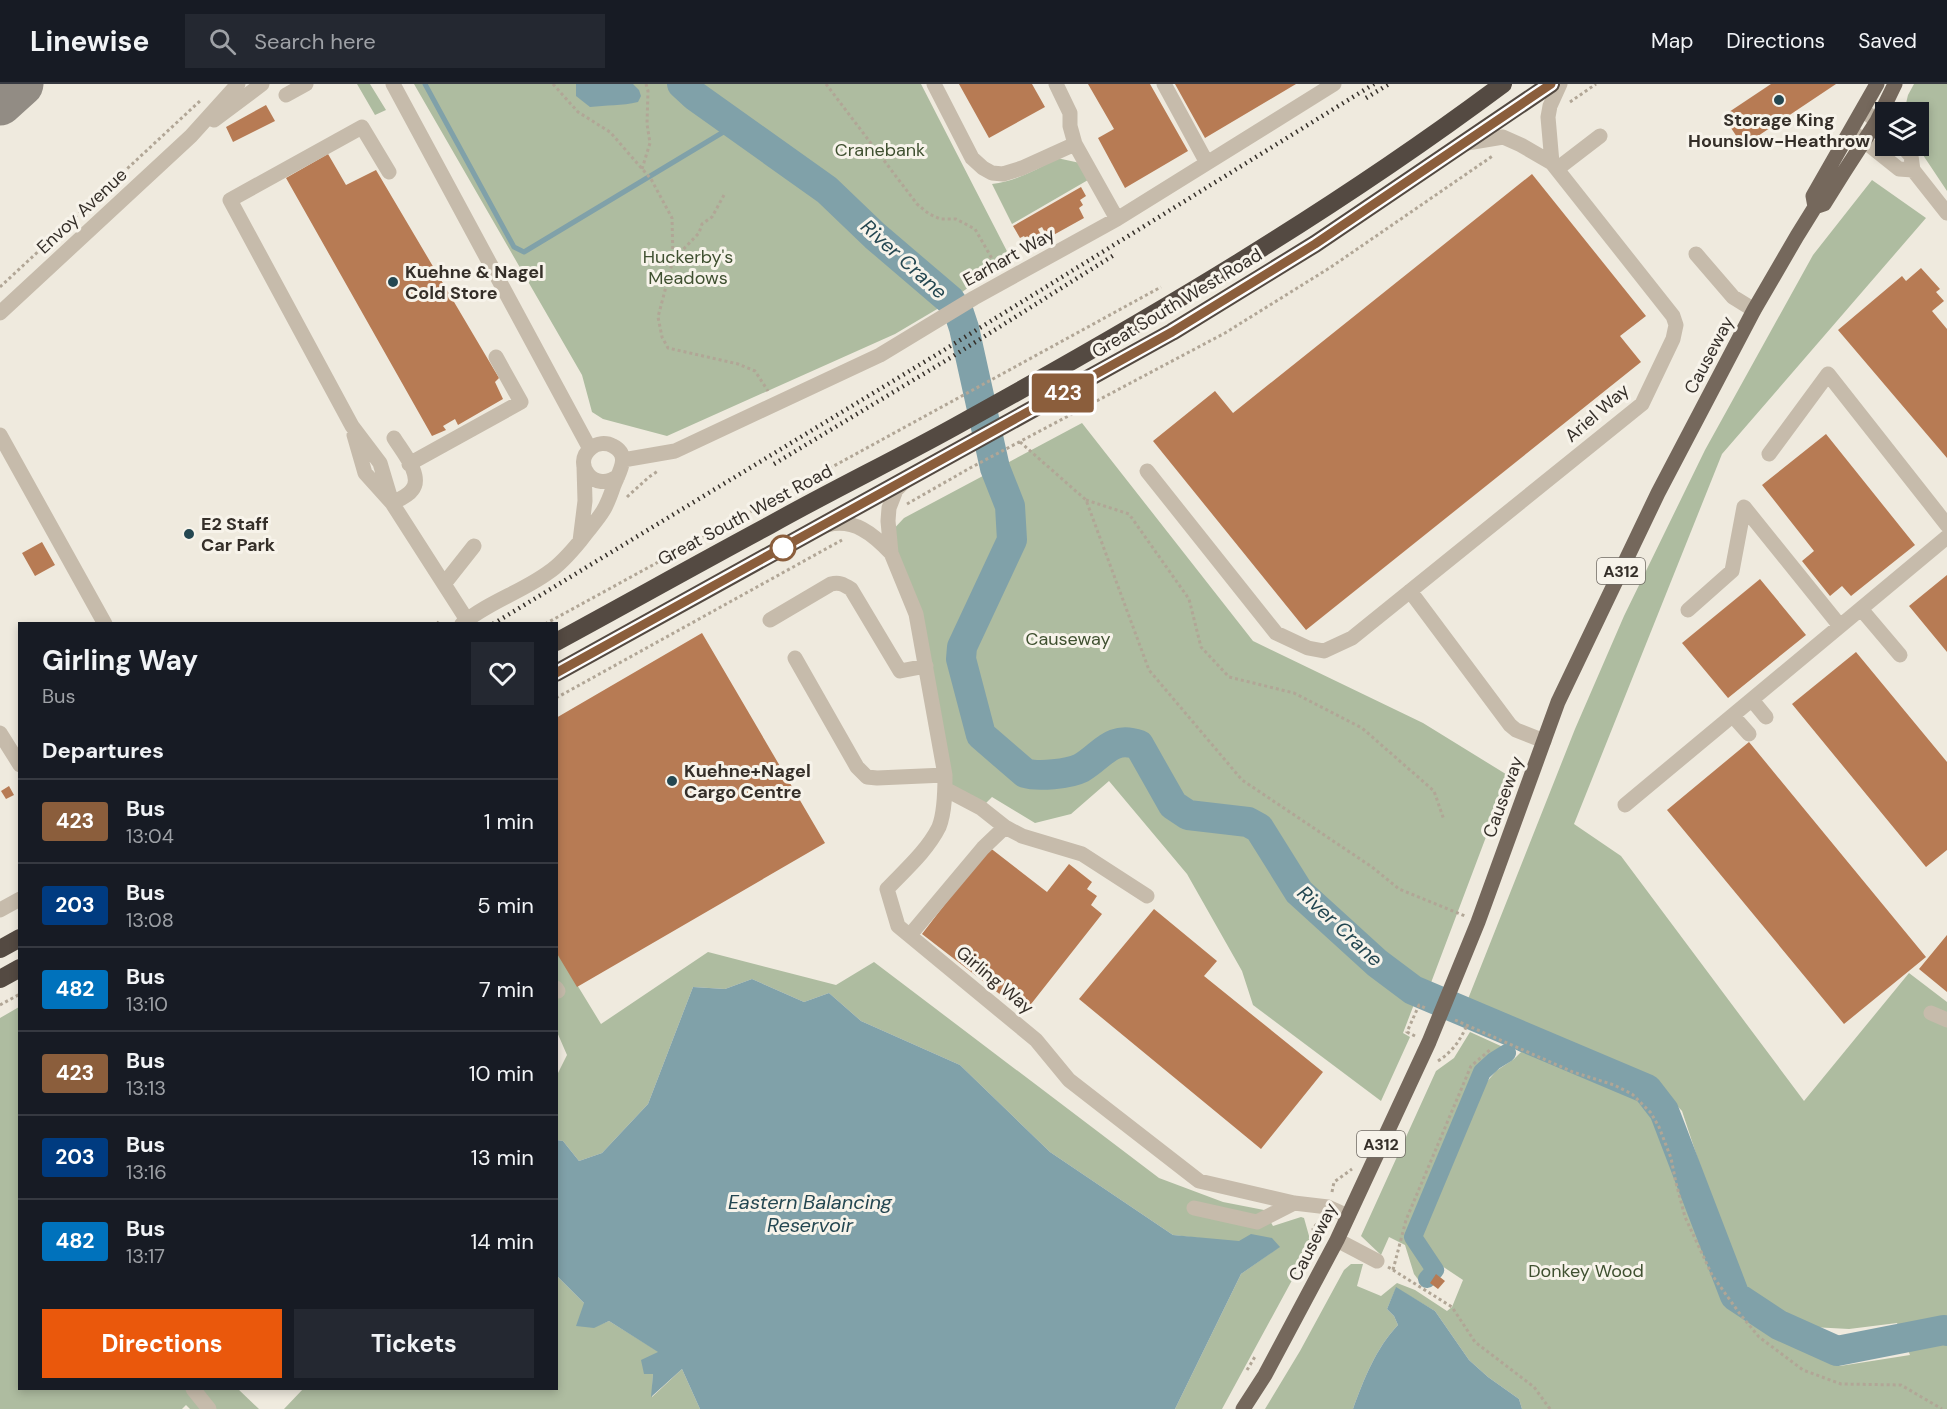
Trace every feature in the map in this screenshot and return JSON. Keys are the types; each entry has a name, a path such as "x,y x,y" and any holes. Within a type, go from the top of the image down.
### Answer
{"highway":[{"name":"Great South West Road","path":"558,641 963,423 1189,293 1302,224 1429,138 1503,84"},
{"name":"Great South West Road","path":"558,672 1111,368 1255,282 1551,84"},
{"path":"0,949 18,939"},
{"path":"0,979 18,969"}],"main road":[{"name":"Causeway","path":"1244,1409 1265,1375 1337,1240 1425,1049 1460,968 1558,702 1658,493 1755,310 1815,207 1813,196 1877,84"},
{"name":"Causeway","path":"1889,102 1895,84"},
{"name":"Causeway","path":"1815,207 1824,204 1865,141 1875,131"}],"street":[{"name":"Envoy Avenue","path":"0,313 191,136 238,84"},
{"name":"Envoy Avenue","path":"191,136 262,84"},
{"path":"286,94 306,84"},
{"path":"393,84 590,449"},
{"path":"934,84 972,158 992,173 1003,174 1022,168 1075,144"},
{"path":"1056,84 1070,113 1070,126 1075,144 1117,219"},
{"path":"1164,84 1207,163"},
{"name":"Earhart Way","path":"623,460 675,451 880,355 974,298 1117,219 1334,84"},
{"path":"1560,84 1550,106 1548,117 1555,166 1600,136"},
{"path":"1863,110 1875,120"},
{"path":"389,172 362,127 230,200 352,426 380,463 392,503 444,584 465,622 549,573 580,541 604,510 621,471 623,460 618,449 607,443 601,443 586,454 585,501 580,541"},
{"path":"1851,131 1899,169 1913,170"},
{"name":"Ariel Way","path":"1147,471 1276,633 1308,648 1324,651 1352,638 1642,404 1673,339 1676,325 1673,316 1555,166 1514,141 1503,137 1464,144"},
{"path":"1911,156 1913,170 1947,213"},
{"path":"1696,254 1733,297 1755,310"},
{"path":"409,464 521,402 496,357"},
{"path":"1769,454 1828,374 1947,525"},
{"path":"0,435 104,622"},
{"path":"392,503 413,490 416,480 394,438"},
{"path":"584,466 586,472 595,480 607,482 618,476"},
{"name":"Girling Way","path":"904,481 889,508 891,553 916,614 945,782 940,825 925,848 887,889 898,926 1036,1040 1069,1080 1199,1181 1294,1203 1328,1207 1348,1216"},
{"path":"1688,610 1732,571 1744,507 1840,626"},
{"name":"Girling Way","path":"821,527 841,523 856,525 879,540 891,553"},
{"path":"1625,805 1947,537"},
{"path":"444,584 474,546"},
{"path":"770,620 831,584 837,582 844,584 851,589 900,671 926,666"},
{"path":"1410,591 1510,725 1516,730 1544,741"},
{"path":"1861,609 1900,655"},
{"path":"795,658 857,767 867,777 945,782 1005,827 1022,836 1082,854 1147,896"},
{"path":"1752,700 1766,717"},
{"path":"1733,716 1749,734"},
{"path":"0,733 18,762"},
{"path":"910,935 982,848 1005,827"},
{"path":"0,910 18,899"},
{"path":"1931,1013 1947,1020"},
{"path":"1194,1209 1257,1222 1294,1203"},
{"path":"1337,1240 1377,1261"},
{"path":"194,1390 208,1409"}],"path":[{"path":"553,84 578,112 610,132 651,179 672,218 673,260 658,317 662,337 668,348 738,364 755,371 775,404"},
{"path":"642,169 650,143 646,84"},
{"path":"826,84 917,204 929,214 940,219 956,219 975,229 1006,280"},
{"path":"1548,117 1596,84"},
{"path":"0,286 209,92"},
{"path":"904,507 970,468 1185,355 1268,307 1331,267 1514,141"},
{"path":"673,260 699,233 702,224 712,217 724,195"},
{"name":"Great South West Road","path":"549,622 1167,284"},
{"path":"1020,442 1086,500 1129,514 1189,599 1201,647 1229,677 1293,693 1362,728 1434,791 1444,820"},
{"path":"624,499 649,477 667,466"},
{"path":"1086,500 1149,670 1242,780 1372,867 1399,889 1463,915"},
{"path":"558,697 846,538"},
{"path":"0,1005 18,995"},
{"path":"1415,1036 1407,1032 1419,1005 1429,1009"},
{"path":"1448,1017 1573,1072 1614,1085 1632,1094 1651,1113 1671,1158 1685,1217 1712,1275 1759,1336 1803,1370 1841,1384 1901,1385 1942,1409"},
{"path":"1431,1066 1449,1053 1461,1038 1467,1025"},
{"path":"1393,1270 1406,1220 1472,1066 1491,1048"},
{"path":"1313,1250 1316,1238 1313,1229 1328,1207 1334,1182 1350,1171 1356,1162"},
{"path":"1377,1261 1452,1307 1475,1342 1534,1387 1550,1409"},
{"path":"1245,1375 1256,1355"}],"green space":[{"path":"357,84 370,84 386,110 375,115"},
{"name":"Huckerby's Meadows","path":"414,84 921,84 1011,259 944,305 895,334 667,436 603,419 592,412 582,375"},
{"path":"1914,84 1947,84 1947,191 1924,156 1929,156 1929,102 1906,102"},
{"path":"1057,158 1080,163 1088,180 1012,224 992,184 1018,178"},
{"name":"Donkey Wood","path":"1872,180 1926,218 1722,454 1574,824 1621,856 1804,1101 1909,973 1947,1002 1947,1409 1522,1409 1519,1399 1469,1360 1435,1311 1396,1288 1387,1309 1394,1316 1398,1325 1377,1354 1353,1409 1265,1409 1344,1270 1351,1264 1363,1264 1357,1286 1381,1296 1397,1283 1415,1290 1447,1311 1452,1307 1463,1280 1433,1260 1419,1236 1480,1090 1496,1071 1514,1059 1527,1046 1631,1089 1645,1100 1676,1158 1718,1272 1733,1299 1767,1331 1840,1366 1910,1355 1897,1323 1849,1329 1812,1327 1749,1293 1718,1220 1682,1111 1656,1083 1468,999 1575,729 1624,616 1705,450 1813,255"},
{"name":"Causeway","path":"1082,423 1253,641 1423,723 1509,776 1429,988 1421,986 1403,1033 1410,1037 1381,1101 1253,1005 1242,971 1187,874 1109,781 1071,814 1035,823 992,797 981,808 945,789 926,666 889,534 904,518"},
{"path":"708,952 836,985 874,962 1159,1178 1223,1202 1264,1210 1273,1226 1304,1218 1311,1243 1222,1409 1175,1409 1241,1274 1279,1247 1173,1235 1050,1152 960,1065 861,1021 829,993 804,1002 752,979 725,989 693,987 648,1104 602,1153 579,1161 563,1141 558,1140 558,1073 567,1055 558,1034 558,954 601,1024"},
{"path":"18,1008 18,1390 239,1390 259,1409 190,1409 186,1405 182,1409 0,1409 0,1018"},
{"path":"1470,1032 1503,1047 1478,1069 1410,1236 1431,1269 1420,1282 1414,1274 1405,1245 1389,1237 1381,1255 1361,1236 1436,1071 1454,1058"},
{"path":"558,1277 584,1303 594,1327 609,1321 659,1352 653,1373 652,1397 682,1369 700,1409 284,1409 302,1390 558,1390"}],"water":[{"path":"576,84 633,84 641,96 638,102 590,107 576,96"},
{"name":"Eastern Balancing Reservoir","path":"752,979 804,1002 829,993 861,1021 960,1065 1050,1152 1173,1235 1239,1241 1251,1234 1272,1238 1280,1247 1241,1274 1175,1409 700,1409 682,1369 651,1397 653,1374 644,1374 641,1360 658,1352 609,1321 594,1328 576,1326 584,1303 558,1277 558,1140 563,1141 579,1161 602,1153 648,1104 693,987 725,989"},
{"path":"1396,1287 1435,1311 1469,1360 1519,1399 1522,1409 1353,1409 1377,1354 1398,1325 1394,1316 1387,1309"}],"building":[{"path":"959,84 1032,84 1045,107 989,138"},
{"path":"1088,84 1150,84 1188,151 1125,188 1098,138 1114,129"},
{"path":"1175,84 1296,84 1205,138"},
{"name":"Storage King Hounslow-Heathrow","path":"1771,84 1836,84 1743,146 1723,116"},
{"path":"266,105 275,121 233,142 226,127"},
{"name":"Kuehne & Nagel Cold Store","path":"328,154 346,185 376,170 499,378 495,382 503,399 458,425 455,419 443,426 446,430 432,436 286,178"},
{"path":"1532,174 1646,316 1620,336 1641,362 1306,630 1153,441 1215,391 1233,413"},
{"path":"1081,187 1086,196 1080,200 1083,205 1079,208 1084,218 1048,238 1042,227 1038,229 1044,241 1031,248 1024,236 1020,238 1013,226"},
{"path":"1921,268 1940,289 1936,292 1944,301 1932,311 1947,329 1947,458 1838,330 1902,276 1906,281"},
{"path":"1826,434 1915,545 1851,596 1842,586 1830,596 1802,561 1814,551 1762,485"},
{"path":"42,542 55,565 35,576 22,553"},
{"path":"1947,575 1947,652 1909,606"},
{"path":"1760,579 1806,635 1728,698 1682,643"},
{"name":"Kuehne+Nagel Cargo Centre","path":"702,633 825,843 577,987 558,955 558,717"},
{"path":"1856,652 1947,762 1947,850 1926,867 1792,704"},
{"path":"1749,742 1926,957 1844,1024 1667,810"},
{"path":"9,786 14,795 6,799 1,791"},
{"path":"989,847 1047,892 1069,864 1092,882 1087,889 1097,896 1091,905 1102,914 1024,1013 922,934"},
{"path":"1154,909 1217,961 1204,976 1323,1072 1261,1149 1079,999"},
{"path":"1947,935 1947,992 1919,969"},
{"path":"1436,1274 1445,1281 1438,1289 1430,1283"}],"waterway":[{"path":"425,84 514,247 524,252 735,125"},
{"name":"River Crane","path":"682,84 695,96 827,190 875,236 950,300 959,313 995,468 1010,506 1012,540 962,647 961,659 981,735 1025,773 1038,775 1081,768 1114,744 1139,745 1173,805 1188,815 1248,822 1259,828 1299,892 1377,963 1413,990 1647,1089 1664,1111 1735,1296 1779,1325 1837,1351 1947,1331"},
{"name":"River Crane","path":"1523,1043 1531,1041"},
{"path":"1427,1279 1435,1270 1413,1237 1482,1072 1507,1053"}],"taxiway":[{"path":"0,103 21,84"}],"railway":[{"path":"496,622 944,350 1374,84"},
{"path":"1366,98 1389,84"},
{"path":"774,464 950,358 1114,255"}],"bus line":[{"name":"423","path":"558,672 1172,332 1315,244 1551,84"}],"place":[{"name":"Storage King Hounslow-Heathrow","path":"1779,100"},
{"name":"Kuehne & Nagel Cold Store","path":"393,282"},
{"name":"E2 Staff Car Park","path":"189,534"},
{"name":"Kuehne+Nagel Cargo Centre","path":"672,781"}],"park label":[{"name":"Cranebank","path":"880,150"}]}
